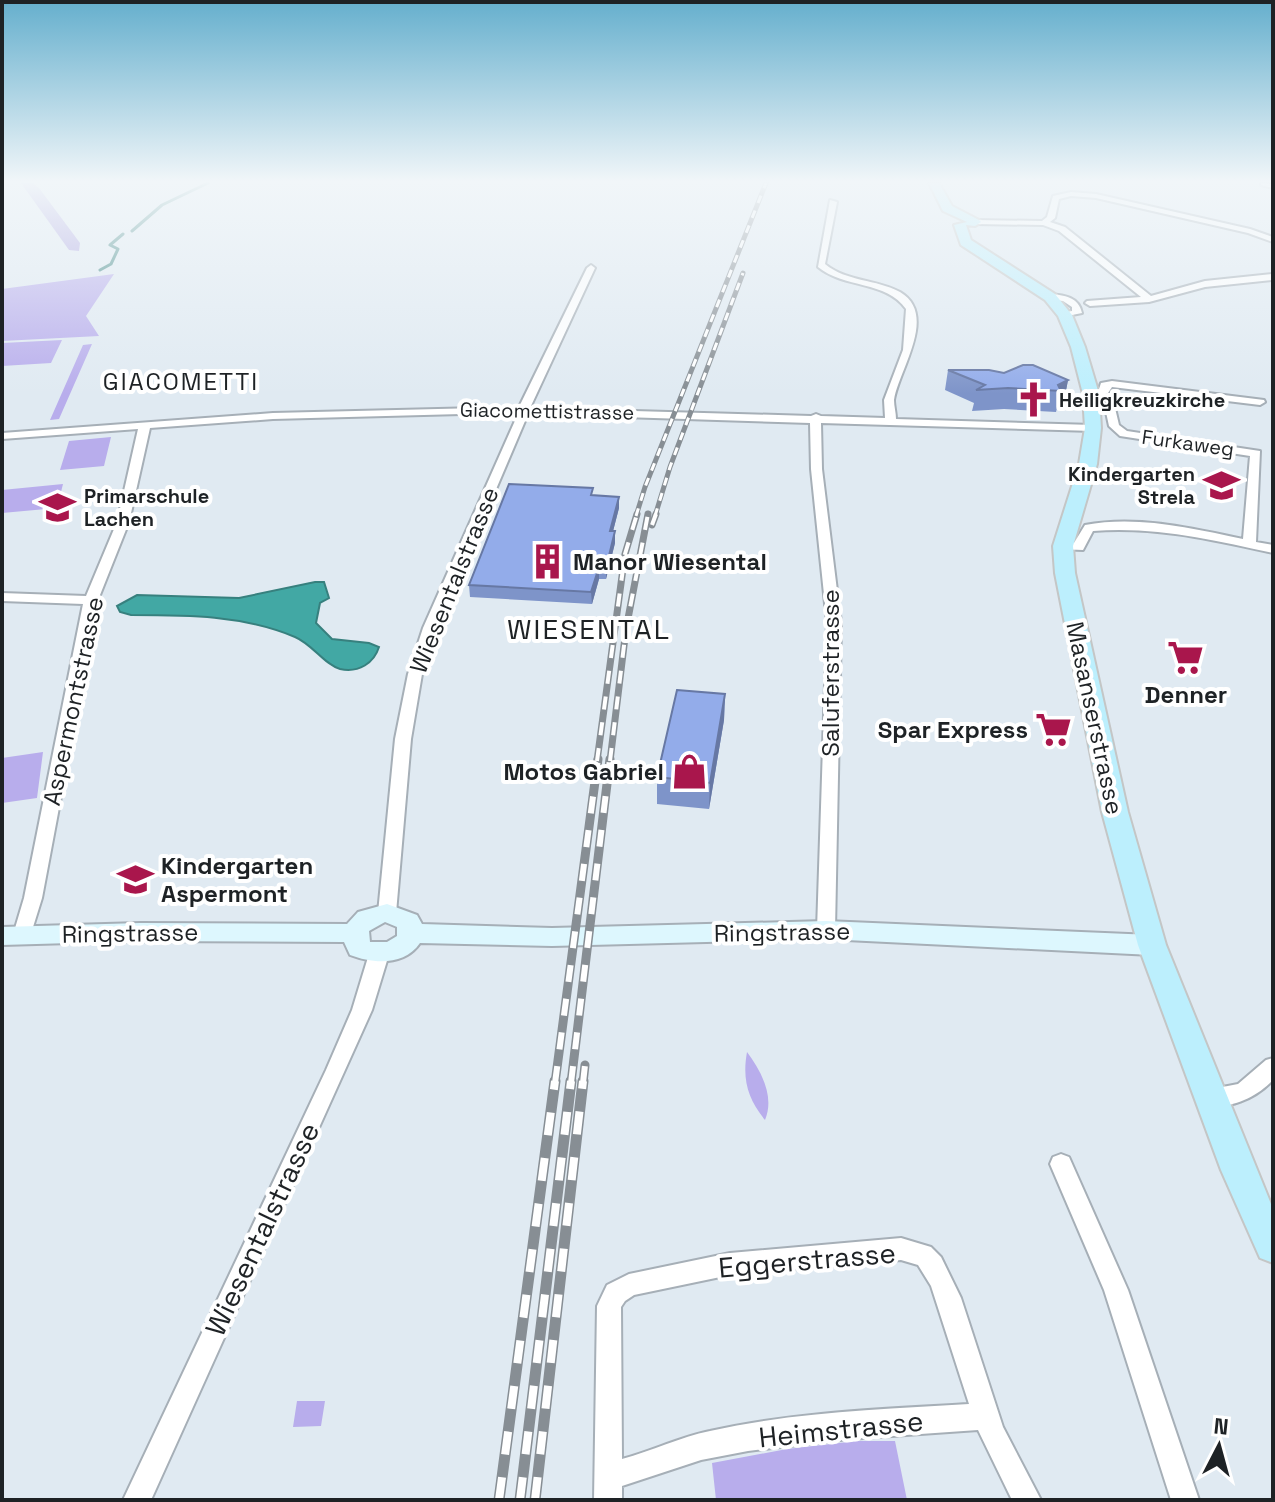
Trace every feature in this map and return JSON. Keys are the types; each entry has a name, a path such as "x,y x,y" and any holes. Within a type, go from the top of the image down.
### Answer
{"main road":[{"name":"Masanserstrasse","path":"982,253 1050,297 1065,315 1092,396 1093,428 1088,464 1063,546 1066,584 1112,799 1152,945 1238,1170 1273,1247"},
{"path":"387,913 408,921 411,933 400,948 379,954 359,948 354,933 366,919 387,913"},
{"name":"Ringstrasse","path":"411,933 552,937 826,930 1152,945"},
{"name":"Ringstrasse","path":"12,935 354,933"}],"street":[{"path":"823,253 821,265 835,276 897,295 911,309 906,358 889,400 891,420"},
{"path":"1092,253 1149,299"},
{"name":"Wiesentalstrasse","path":"387,913 403,739 415,674 430,628 523,410 591,268"},
{"path":"1090,303 1149,299 1205,284 1273,277"},
{"path":"1092,396 1104,391 1105,385 1112,384 1260,402"},
{"name":"Furkaweg","path":"1092,396 1111,410 1114,426 1124,434 1256,453 1249,544"},
{"name":"Giacomettistrasse","path":"2,436 322,413 523,410 1093,428"},
{"name":"Saluferstrasse","path":"816,417 814,461 833,593 834,623 826,930"},
{"name":"Aspermontstrasse","path":"12,935 33,898 91,600 123,522 145,424"},
{"path":"1063,546 1078,547 1089,528 1115,526 1180,531 1273,549"},
{"path":"2,597 91,600"},
{"name":"Wiesentalstrasse","path":"137,1500 336,1070 362,1010 379,954"},
{"path":"1210,1097 1240,1095 1270,1075"},
{"path":"1061,1164 1116,1290 1185,1500"},
{"name":"Eggerstrasse","path":"608,1488 609,1306 616,1293 629,1285 730,1264 901,1249 919,1252 932,1263 955,1321 985,1416"},
{"path":"985,1416 1010,1472 1027,1500"},
{"name":"Heimstrasse","path":"608,1488 637,1469 683,1450 716,1443 860,1424 985,1416"}],"shaded area":[{"path":"114,274 86,316 99,336 2,341 2,289"},
{"path":"62,340 51,363 2,366 2,343"},
{"path":"92,344 59,419 50,420 83,345"},
{"path":"111,437 104,466 60,470 69,441"},
{"path":"63,484 57,508 2,513 2,490"},
{"path":"324,582 329,598 320,603 316,623 332,639 379,647 365,666 353,670 340,669 301,640 255,624 194,616 131,615 120,612 117,606 137,595 239,598"},
{"path":"43,752 37,798 2,803 2,758"},
{"path":"747,1052 757,1067 767,1093 765,1120 748,1089 745,1071"},
{"path":"297,1401 325,1401 321,1426 293,1427"},
{"path":"857,1441 895,1441 907,1500 716,1500 712,1463 787,1449"}],"building":[{"path":"1023,365 1033,365 1068,380 1058,385 1061,391 976,390 985,385 948,370 1004,373"},
{"name":"Manor Wiesental","path":"509,484 593,488 591,495 619,497 610,531 615,531 606,568 599,567 591,592 469,585"},
{"name":"Motos Gabriel","path":"677,690 725,694 710,783 657,777"}],"waterway":[{"path":"100,270 111,264 116,253"}],"railway":[{"path":"636,516 738,253"},
{"path":"655,516 670,467 743,273"},
{"path":"597,761 625,554 637,514"},
{"path":"610,761 626,629 648,514"},
{"path":"652,525 656,514"},
{"path":"555,1083 598,759"},
{"path":"571,1083 610,759"},
{"path":"583,1083 585,1065"},
{"path":"499,1500 555,1081"},
{"path":"520,1500 571,1081"},
{"path":"535,1500 583,1081"}],"place":[{"name":"Heiligkreuzkirche","path":"1033,400"},
{"name":"Kindergarten Strela","path":"1221,486"},
{"name":"Primarschule Lachen","path":"58,507"},
{"name":"Manor Wiesental","path":"547,561"},
{"name":"Denner","path":"1186,657"},
{"name":"Spar Express","path":"1054,729"},
{"name":"Motos Gabriel","path":"690,771"},
{"name":"Kindergarten Aspermont","path":"135,879"}],"district":[{"name":"GIACOMETTI","path":"181,381"},
{"name":"WIESENTAL","path":"589,629"}]}
